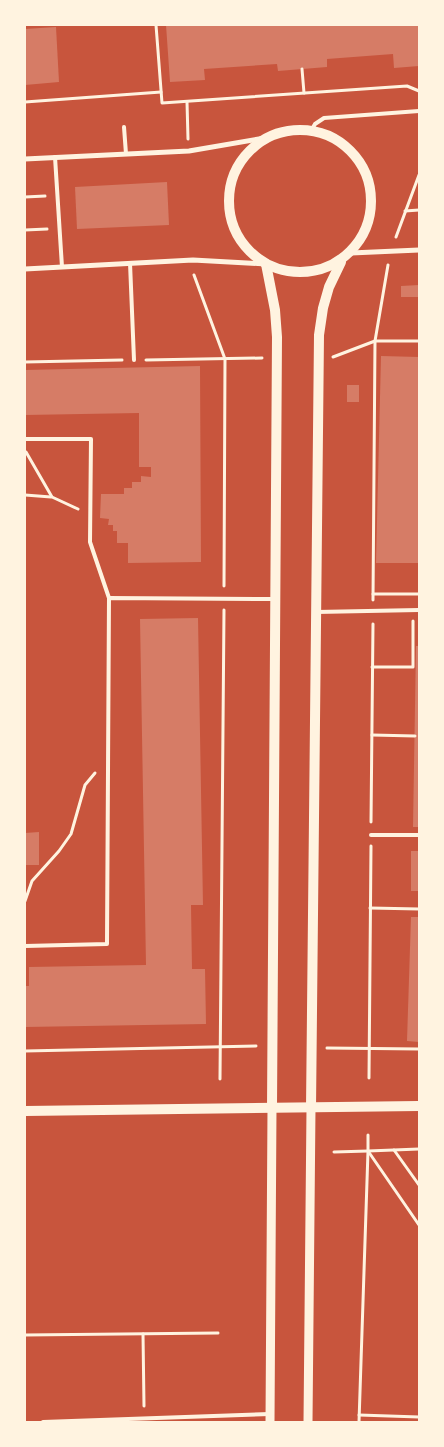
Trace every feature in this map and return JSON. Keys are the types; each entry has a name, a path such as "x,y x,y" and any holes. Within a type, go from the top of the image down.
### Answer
{"main road":[{"path":"311,1108 319,335 323,308 329,287 341,262 351,253 364,232 370,213 370,191 364,171 351,152 333,138 311,131 287,131 265,138 250,150 239,164 231,182 228,200 230,219 237,236 251,253 266,264 292,272 313,271 341,262"},
{"path":"266,264 276,310 277,337 272,1108"},
{"path":"25,1111 419,1106"}],"street":[{"path":"25,159 189,151 265,138"},
{"path":"351,253 419,250"},
{"path":"25,269 193,260 266,264"},
{"path":"270,1418 272,1108"},
{"path":"308,1422 311,1108"}],"lane":[{"path":"311,131 315,124 324,118 419,110"},
{"path":"124,127 126,154"},
{"path":"55,157 62,267"},
{"path":"130,263 134,360"},
{"path":"25,439 91,439 90,542 109,598 107,944 25,946"},
{"path":"109,598 276,599"},
{"path":"316,612 419,610"},
{"path":"371,836 419,835"},
{"path":"43,1422 270,1418"}],"path":[{"path":"156,25 162,103 407,86 419,91"},
{"path":"302,69 304,93"},
{"path":"25,102 161,92"},
{"path":"187,102 188,140"},
{"path":"25,197 45,196"},
{"path":"406,211 419,210"},
{"path":"25,230 47,229"},
{"path":"194,275 226,359 220,1078"},
{"path":"369,1078 375,341"},
{"path":"328,359 375,341 419,341"},
{"path":"25,450 52,497"},
{"path":"25,495 52,497 90,515"},
{"path":"373,594 419,594"},
{"path":"372,667 413,667 414,610"},
{"path":"372,736 415,736"},
{"path":"25,901 32,881 60,851 70,834 85,785 108,758"},
{"path":"370,908 419,909"},
{"path":"25,1051 256,1046"},
{"path":"327,1048 419,1049"},
{"path":"359,1422 368,1135"},
{"path":"334,1152 419,1149"},
{"path":"394,1150 419,1185"},
{"path":"368,1151 419,1225"},
{"path":"413,1176 419,1176"},
{"path":"25,1335 218,1333"},
{"path":"143,1334 144,1419"},
{"path":"359,1415 419,1417"}],"building":[{"path":"166,25 419,25 419,66 394,68 393,54 327,59 327,67 278,71 277,64 204,69 205,80 170,82"},
{"path":"56,27 59,82 25,85 25,29"},
{"path":"167,182 169,225 77,229 75,187"},
{"path":"419,285 419,297 401,297 401,286"},
{"path":"381,356 419,357 419,563 376,563"},
{"path":"200,366 201,562 128,563 128,543 117,543 117,531 113,531 113,525 108,525 109,519 100,518 101,494 124,494 124,488 132,488 132,482 141,482 141,476 151,477 151,467 139,467 139,413 25,415 25,370"},
{"path":"347,385 359,385 359,402 347,402"},
{"path":"198,618 203,905 191,905 192,969 205,969 206,1024 25,1027 25,986 29,986 29,967 146,965 140,619"},
{"path":"416,646 419,646 419,827 413,827"},
{"path":"39,832 39,865 25,865 25,833"},
{"path":"411,851 419,851 419,891 411,891"},
{"path":"411,917 419,917 419,1042 407,1041"}]}
